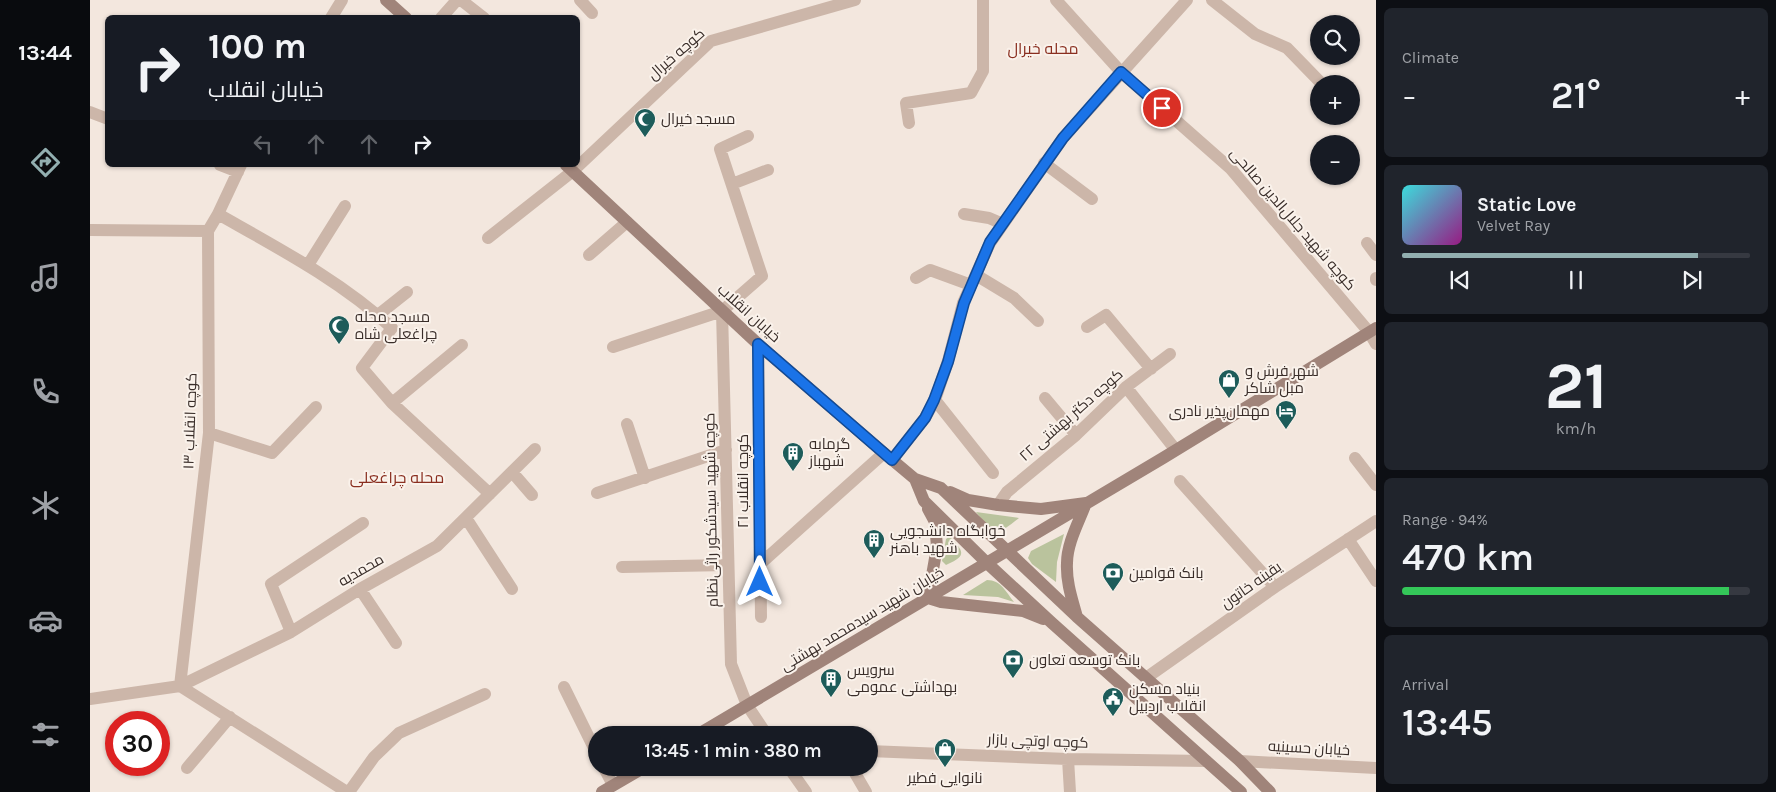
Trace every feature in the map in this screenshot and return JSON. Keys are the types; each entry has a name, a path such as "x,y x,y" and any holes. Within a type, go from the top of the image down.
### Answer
{"main road":[{"path":"386,0 403,15"},
{"name":"خیابان انقلاب","path":"569,168 758,344 915,479"},
{"name":"خیابان شهید سیدمحمد بهشتی","path":"712,726 1176,449 1374,335"},
{"path":"915,479 968,500 998,505 1041,509 1086,503 1067,561 1068,582 1077,618"},
{"path":"915,479 935,522 937,547 928,598 941,602 1023,611 1052,623"},
{"path":"941,488 1077,618 1240,761 1270,792"},
{"path":"924,501 1052,623 1241,792"},
{"path":"607,789 629,776"}],"street":[{"path":"332,15 342,0"},
{"path":"444,15 457,0"},
{"path":"461,0 480,15"},
{"path":"580,0 592,13"},
{"name":"کوچه خیرال","path":"580,158 711,41 855,0"},
{"path":"909,123 906,103 972,93 983,71 983,0"},
{"name":"کوچه شهید جلال‌الدین صالحی","path":"1056,0 1121,72 1231,169 1374,335"},
{"path":"760,564 888,456 925,418 948,362 964,303 990,242 1063,138 1187,0"},
{"path":"1212,0 1255,34 1287,48 1313,75"},
{"path":"90,112 105,118"},
{"path":"613,347 722,311 762,276 720,148 748,136"},
{"path":"1044,163 1092,199"},
{"name":"کوچه خیرال","path":"488,238 569,168"},
{"path":"90,230 208,231 240,169"},
{"path":"732,184 768,170"},
{"path":"308,266 345,206"},
{"path":"218,214 308,266 378,315 392,328 362,368 392,402 490,494"},
{"path":"964,214 990,218 1003,224"},
{"path":"589,255 627,222"},
{"name":"کوچه انقلاب ۱۳","path":"180,686 209,433 208,231"},
{"path":"1367,243 1376,255"},
{"path":"916,278 930,270 974,280 1014,298 1038,320"},
{"path":"378,315 407,292"},
{"name":"کوچه شهید سیدشکور راثی‌نظام","path":"722,311 731,664 747,705 761,726"},
{"path":"1087,327 1106,315 1151,369"},
{"name":"کوچه انقلاب ۲۱","path":"758,344 761,617"},
{"path":"392,402 462,345"},
{"name":"کوچه دکتر بهشتی ۲۲","path":"998,505 1007,492 1076,435 1126,388 1170,354"},
{"path":"1126,388 1176,449"},
{"path":"1045,398 1076,435"},
{"path":"934,400 993,473"},
{"path":"209,433 272,453 316,406"},
{"path":"627,424 644,478"},
{"name":"محمدیه","path":"90,699 180,686 291,632 360,589 437,546 534,449"},
{"path":"596,494 726,450"},
{"path":"1355,458 1376,485"},
{"path":"512,472 532,495"},
{"path":"1180,481 1275,587"},
{"path":"466,518 512,589"},
{"name":"یقینه خاتون","path":"1146,678 1275,587 1376,521"},
{"path":"291,632 271,584 363,523"},
{"path":"1348,539 1376,581"},
{"path":"622,567 728,565"},
{"path":"360,589 396,643"},
{"path":"180,686 348,792 374,757 399,733 485,694"},
{"path":"564,686 588,736"},
{"path":"187,768 230,718"},
{"name":"کوچه اوتچی بازار","path":"878,751 1068,759 1206,761"},
{"path":"1068,759 1070,792"},
{"name":"خیابان حسینیه","path":"1240,761 1376,768"},
{"path":"605,776 607,789"},
{"path":"798,776 806,792"},
{"path":"857,776 866,792"}],"green space":[{"path":"976,512 1019,518 1000,531 996,531"},
{"path":"1064,534 1057,562 1056,582 1032,564 1028,558 1031,551"},
{"path":"949,537 956,543 961,556 946,565 942,561 946,539"},
{"path":"987,580 1000,584 1014,602 998,597 963,595"}],"place":[{"name":"مسجد خیرال","path":"645,138"},
{"name":"مسجد محله چراغعلی شاه","path":"339,345"},
{"name":"شهر فرش و مبل شاکر","path":"1229,399"},
{"name":"مهمان‌پذیر نادری","path":"1286,430"},
{"name":"گرمابه شهباز","path":"793,472"},
{"name":"خوابگاه دانشجویی شهید باهنر","path":"874,559"},
{"name":"بانک قوامین","path":"1113,592"},
{"name":"بانک توسعه تعاون","path":"1013,679"},
{"name":"سرویس بهداشتی عمومی","path":"831,698"},
{"name":"بنیاد مسکن انقلاب اردبیل","path":"1113,717"},
{"name":"نانوایی فطیر","path":"945,768"}],"district":[{"name":"محله خیرال","path":"1043,48"},
{"name":"محله چراغعلی","path":"397,477"}],"route":[{"path":"760,582 758,344 892,460 925,418 940,388 964,303 990,242 1038,171 1063,138 1121,72 1162,108"}]}
